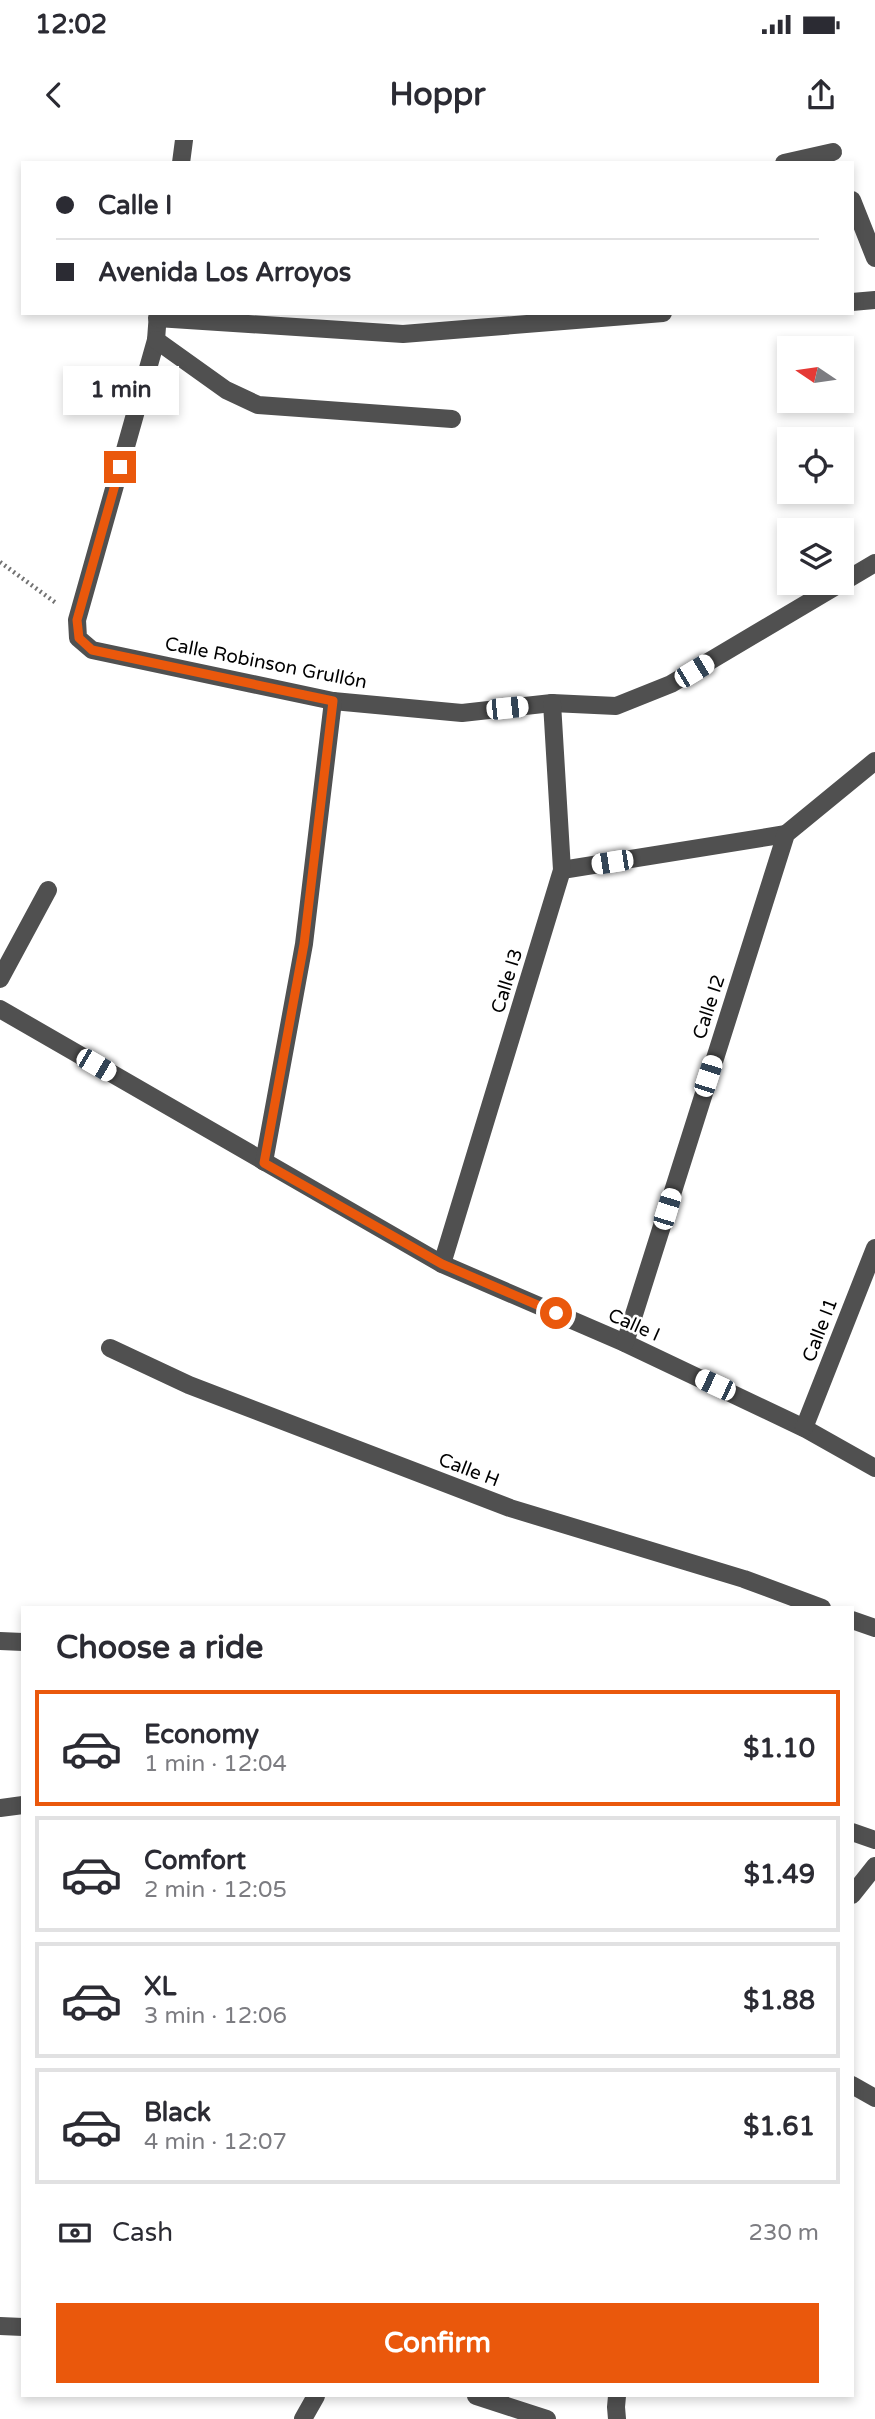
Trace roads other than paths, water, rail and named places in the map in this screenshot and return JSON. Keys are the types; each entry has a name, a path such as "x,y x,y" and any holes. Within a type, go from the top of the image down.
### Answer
{"street":[{"path":"181,161 184,140"},
{"path":"792,161 833,151"},
{"path":"854,205 875,258"},
{"path":"854,302 875,300"},
{"path":"452,419 258,405 226,390 156,340 158,315 403,334 638,315"},
{"name":"Calle Robinson Grullón","path":"156,340 78,629 92,650 333,701 462,713 552,703 616,706 671,684 875,563"},
{"path":"264,1163 304,944 333,701"},
{"name":"Calle I3","path":"442,1264 562,870 552,703"},
{"path":"562,870 786,834 875,761"},
{"name":"Calle I2","path":"625,1343 786,834"},
{"path":"0,979 48,890"},
{"name":"Calle I","path":"0,1009 442,1264 625,1343 804,1428 875,1468"},
{"name":"Calle I1","path":"804,1428 875,1248"},
{"name":"Calle H","path":"110,1348 189,1385 510,1508 744,1579 817,1606"},
{"path":"854,1621 875,1629"},
{"path":"0,1640 21,1642"},
{"path":"0,1808 21,1805"},
{"path":"854,1833 875,1840"},
{"path":"854,1892 875,1866"},
{"path":"854,2086 875,2098"},
{"path":"0,2326 21,2327"},
{"path":"303,2419 315,2397"},
{"path":"479,2397 547,2419"},
{"path":"617,2397 617,2419"}]}
